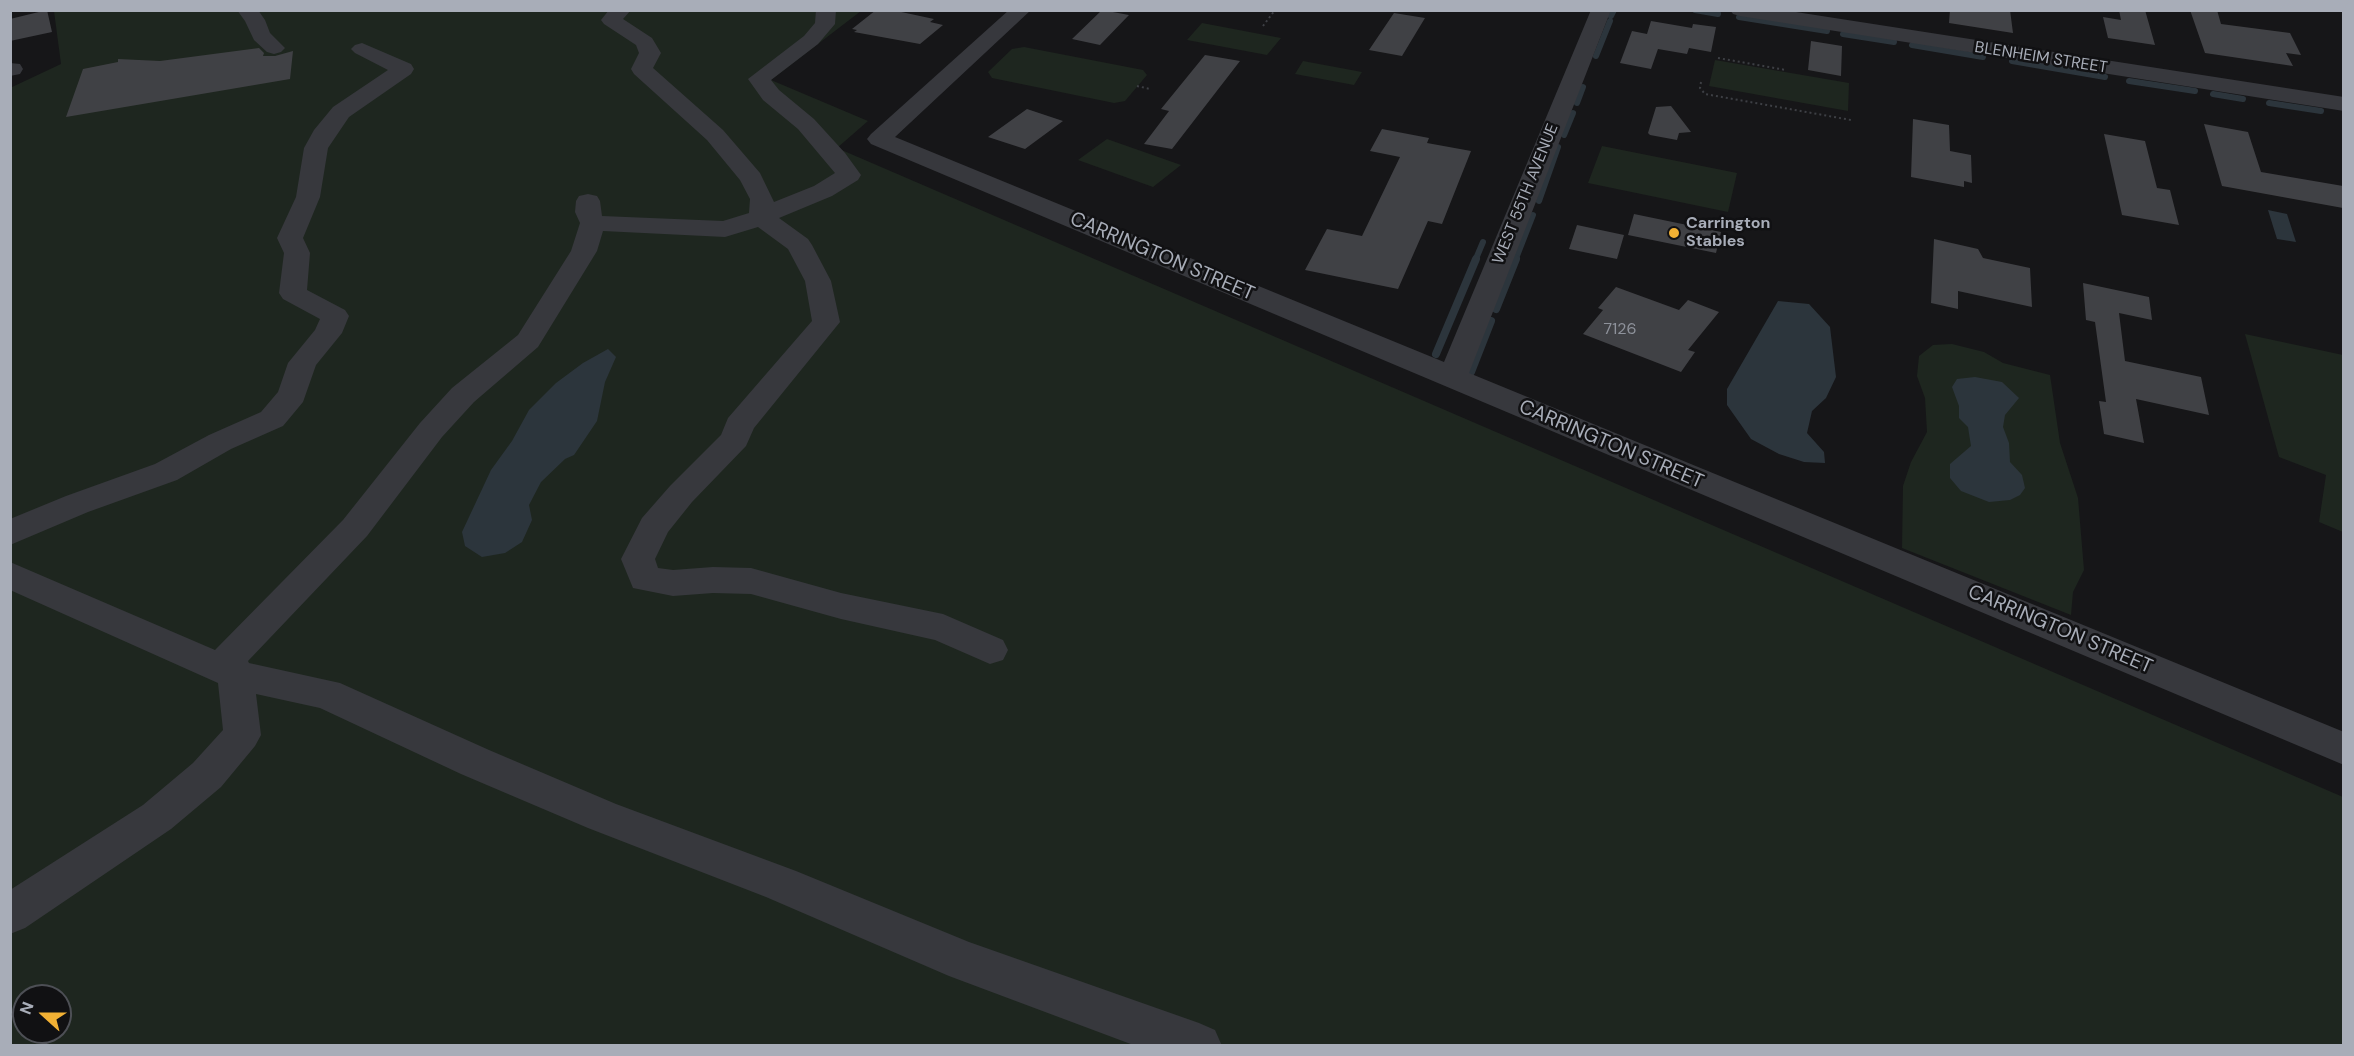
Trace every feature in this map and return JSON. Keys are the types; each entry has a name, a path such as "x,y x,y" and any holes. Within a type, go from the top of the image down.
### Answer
{"street":[{"path":"247,10 255,20 261,36 274,48"},
{"path":"621,10 611,20 645,42 650,53 642,69 715,135 751,178 762,199 761,217"},
{"path":"10,914 157,817 207,775 242,735 236,675 229,658 355,528 430,430 463,395 528,340 584,251 590,212 725,229 761,217 823,191 849,175 806,124 771,95 759,79 811,40 825,24 826,10"},
{"name":"CARRINGTON STREET","path":"1021,10 879,139 2343,748"},
{"name":"WEST 55TH AVENUE","path":"1452,378 1601,10"},
{"name":"BLENHEIM STREET","path":"1740,10 2343,104"},
{"path":"10,533 77,504 166,472 220,442 272,419 292,395 302,363 328,333 335,316 293,293 297,253 290,238 308,197 316,148 326,130 341,112 403,69 362,49"},
{"path":"761,217 799,244 818,281 826,322 738,425 735,439 681,494 654,526 638,560 645,579 674,583 713,580 751,581 841,606 943,628 990,650"},
{"path":"10,575 236,675 327,694 475,762 602,816 781,884 964,961 1199,1046"}],"path":[{"path":"1263,26 1275,10"},
{"path":"1718,58 1786,70"},
{"path":"1701,82 1700,88 1705,94 1851,120"},
{"path":"1137,86 1150,89"}],"shaded area":[{"path":"54,11 861,11 771,80 868,121 837,148 2343,797 2343,1045 11,1045 10,88 61,64"},
{"path":"1202,23 1281,38 1267,55 1187,40"},
{"path":"1024,47 1143,70 1147,75 1125,101 1114,103 992,78 988,72 1012,49"},
{"path":"1715,60 1849,83 1848,111 1709,86"},
{"path":"1303,61 1362,72 1354,85 1295,74"},
{"path":"1107,139 1181,165 1153,187 1078,160"},
{"path":"1602,146 1737,173 1728,212 1588,183"},
{"path":"2268,210 2287,214 2296,242 2277,239"},
{"path":"1778,301 1809,304 1830,327 1836,377 1826,398 1812,411 1807,433 1824,452 1825,463 1804,462 1779,454 1751,439 1727,405 1727,389"},
{"path":"2245,334 2343,355 2343,532 2319,522 2326,475 2279,457"},
{"path":"1952,344 1984,352 2003,363 2050,375 2060,443 2078,498 2084,570 2073,592 2071,615 1902,548 1903,486 1911,462 1927,432 1925,398 1917,376 1919,356 1933,345"},
{"path":"608,349 616,357 605,382 597,421 574,455 565,459 541,482 529,505 532,520 522,542 505,553 482,557 465,546 462,532 491,470 512,441 529,410 556,383 583,363"},
{"path":"1975,377 2002,382 2019,398 2005,415 2003,427 2009,443 2010,462 2022,475 2025,488 2020,495 2010,500 1989,502 1961,491 1950,478 1950,464 1971,446 1968,427 1959,418 1959,406 1952,387 1957,379"}],"building":[{"path":"47,10 52,32 10,41 10,19"},
{"path":"876,10 892,10 934,19 930,22 943,25 920,44 854,32 857,30 852,29"},
{"path":"1102,10 1129,15 1100,45 1072,39"},
{"path":"1950,10 2010,10 2013,33 1949,23"},
{"path":"2119,10 2145,10 2155,45 2108,38 2103,17 2121,20"},
{"path":"2190,10 2217,10 2221,24 2290,33 2301,55 2286,53 2293,66 2205,53"},
{"path":"1394,13 1425,18 1402,56 1369,50"},
{"path":"1651,21 1692,28 1693,24 1716,27 1711,52 1689,48 1687,54 1658,49 1651,69 1620,63 1632,31 1647,34"},
{"path":"1811,41 1842,46 1841,76 1808,70"},
{"path":"259,48 264,53 263,56 275,56 293,51 290,79 66,117 83,69 118,62 118,59 160,61"},
{"path":"1205,55 1240,61 1172,149 1144,144 1169,111 1161,109"},
{"path":"1671,106 1691,132 1679,133 1677,140 1650,135 1648,133 1656,107"},
{"path":"1027,109 1063,121 1025,149 988,137"},
{"path":"1913,119 1949,125 1950,151 1971,155 1972,183 1964,181 1964,187 1911,177"},
{"path":"2204,124 2248,132 2261,172 2343,186 2343,208 2222,186"},
{"path":"1382,129 1429,138 1427,143 1471,151 1442,224 1428,221 1398,289 1305,270 1327,229 1362,236 1400,157 1370,151"},
{"path":"2104,134 2145,141 2157,188 2170,190 2179,225 2122,215"},
{"name":"Carrington Stables","path":"1634,214 1721,232 1716,253 1628,235"},
{"path":"1577,225 1624,235 1617,259 1569,249"},
{"path":"1934,239 1978,249 1983,258 2030,268 2032,307 1958,291 1958,309 1931,303"},
{"path":"2083,283 2149,297 2152,320 2119,313 2125,361 2201,377 2209,415 2136,399 2144,443 2104,434 2099,401 2106,402 2095,322 2086,320"},
{"path":"1616,287 1679,310 1688,300 1719,312 1688,350 1695,352 1681,372 1583,334 1603,310 1598,308"}],"waterway":[{"path":"1611,16 1614,10"},
{"path":"1695,10 1718,14"},
{"path":"1739,17 1827,31"},
{"path":"1596,56 1610,21"},
{"path":"1843,34 1894,42"},
{"path":"1912,45 1983,57"},
{"path":"2012,61 2105,77"},
{"path":"2129,81 2195,91"},
{"path":"1577,103 1583,87"},
{"path":"2213,94 2243,99"},
{"path":"2269,103 2321,111"},
{"path":"1564,135 1573,113"},
{"path":"1539,201 1558,147"},
{"path":"1515,261 1533,215"},
{"path":"1475,261 1483,242"},
{"path":"1436,354 1476,259"},
{"path":"1496,309 1516,259"},
{"path":"1471,372 1491,321"}],"place":[{"name":"Carrington Stables","path":"1674,233"}]}
